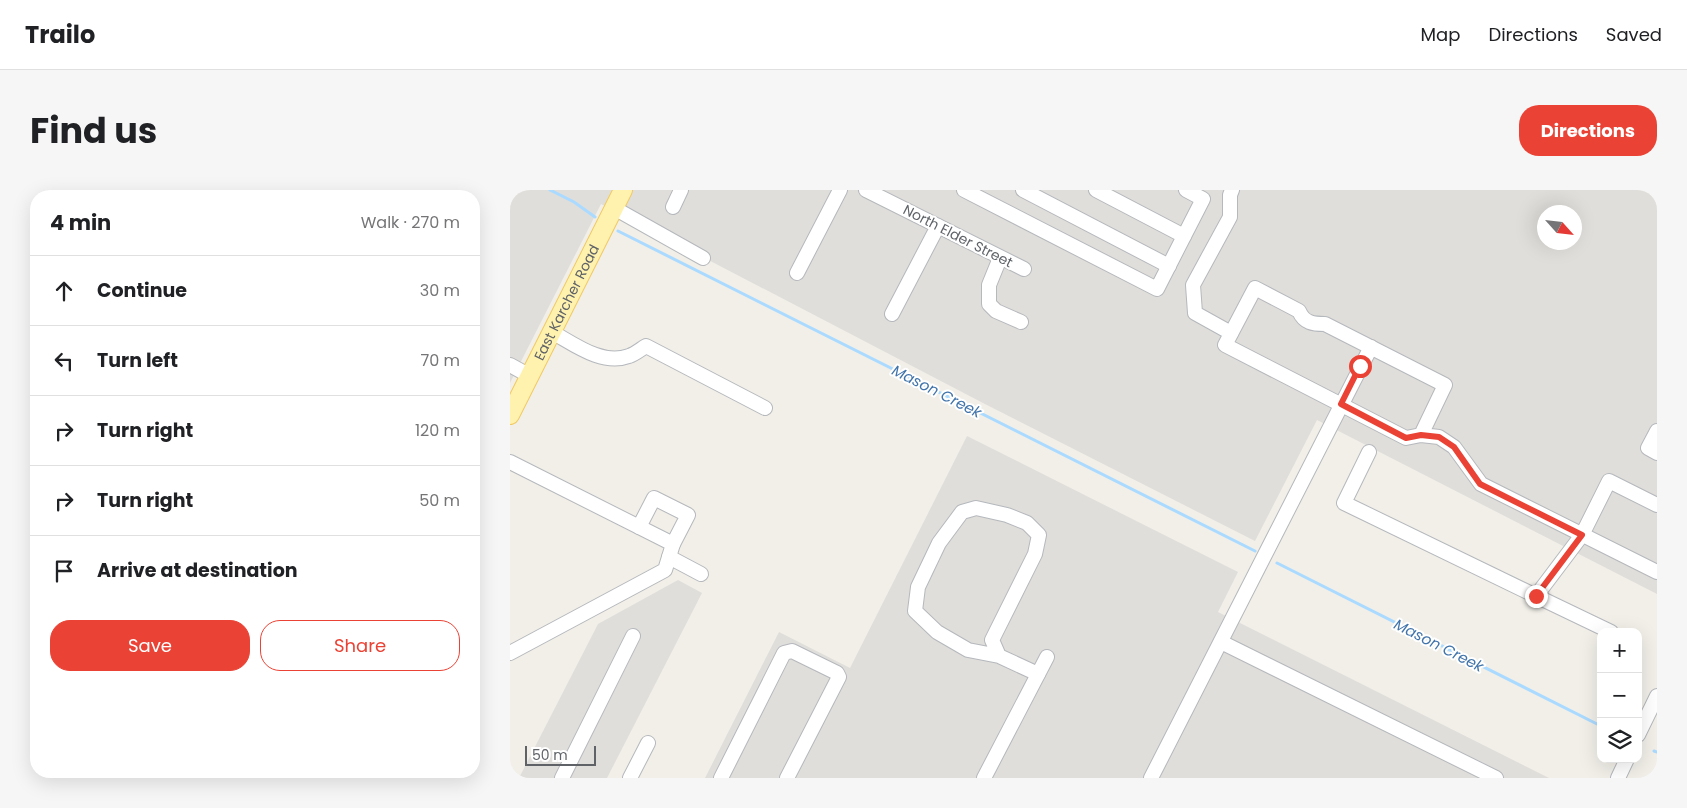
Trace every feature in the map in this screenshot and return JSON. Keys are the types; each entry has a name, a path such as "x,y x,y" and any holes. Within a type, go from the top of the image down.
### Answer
{"main road":[{"name":"East Karcher Road","path":"510,415 624,190"}],"street":[{"path":"673,207 681,190"},
{"path":"797,273 840,190"},
{"name":"North Elder Street","path":"866,190 1024,270"},
{"path":"964,190 1157,289 1203,199 1186,190"},
{"path":"1023,190 1169,266"},
{"path":"1096,190 1184,236"},
{"path":"1231,333 1195,313 1193,285 1230,217 1230,194 1232,190"},
{"path":"614,208 703,258"},
{"path":"892,314 938,226"},
{"path":"1000,258 989,285 989,304 996,311 1020,322"},
{"path":"1255,288 1299,311 1302,318 1313,324 1325,324 1445,385 1423,430 1406,438 1225,346 1231,333 1255,288"},
{"path":"552,332 599,356 613,358 629,356 646,346 766,408"},
{"path":"1151,778 1371,347"},
{"path":"510,365 530,376"},
{"path":"1423,430 1439,437 1454,447 1480,484 1657,574"},
{"path":"1657,431 1648,448 1657,452"},
{"path":"1369,452 1344,503 1603,628"},
{"path":"510,462 639,527 701,574"},
{"path":"1536,596 1582,535 1609,481 1657,505"},
{"path":"510,653 665,570 671,551 688,515 654,498 639,527"},
{"path":"999,656 992,640 1035,554 1039,535 1027,523 1007,515 976,508 962,512 939,543 918,587 915,611 937,632 968,650 999,656 1038,674"},
{"path":"562,778 633,636"},
{"path":"1221,642 1496,778"},
{"path":"721,778 784,653 792,651 837,673 839,677 787,778"},
{"path":"984,778 1047,658"},
{"path":"1642,728 1656,702"},
{"path":"630,778 648,743"},
{"path":"1618,778 1625,763"}],"shaded area":[{"path":"510,190 1657,190 1657,594 1317,420 1255,541 983,403 601,204 510,383"},
{"path":"967,436 1238,572 1218,612 1549,778 705,778 779,632 850,668"},
{"path":"678,580 702,593 607,778 519,778 598,624"}],"waterway":[{"name":"Mason Creek","path":"550,190 574,202 595,217"},
{"name":"Mason Creek","path":"618,231 1255,551"},
{"name":"Mason Creek","path":"1277,563 1597,724"}],"route":[{"path":"1360,366 1341,404 1406,438 1421,435 1439,437 1454,447 1480,484 1582,535 1536,596"}]}
